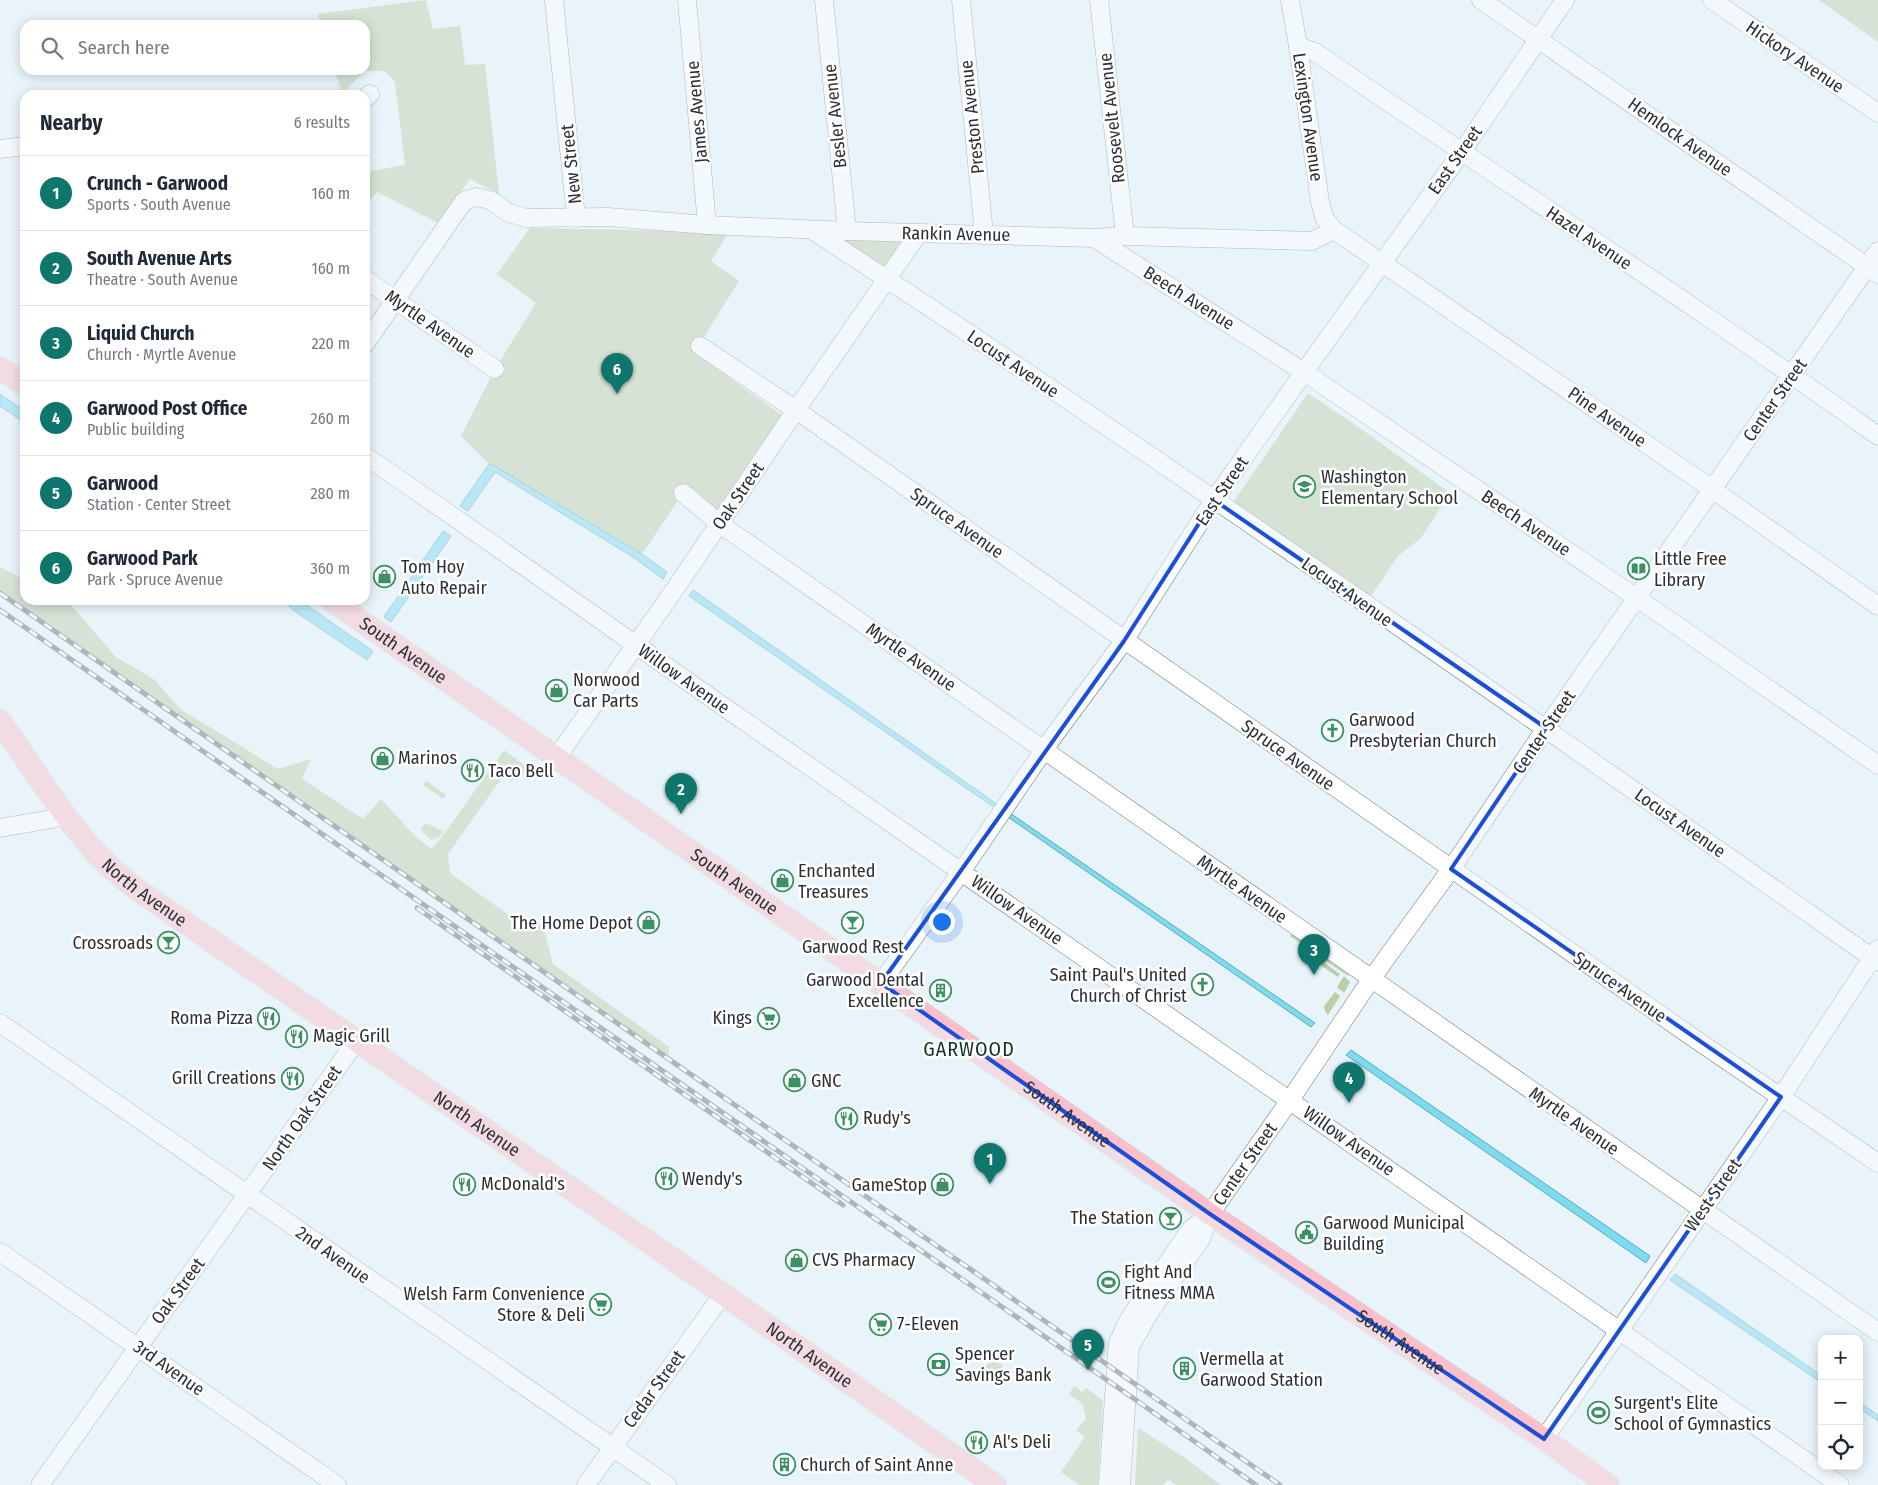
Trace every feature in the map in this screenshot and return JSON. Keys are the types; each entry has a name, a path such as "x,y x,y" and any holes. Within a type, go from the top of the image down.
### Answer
{"main road":[{"path":"0,368 20,382"},
{"name":"South Avenue","path":"339,605 1210,1214 1544,1439 1608,1485"},
{"name":"North Avenue","path":"0,721 64,814 112,869 135,888 723,1294 995,1485"}],"street":[{"name":"New Street","path":"370,337 457,211 470,198 482,197 509,213 526,218 576,218 554,0"},
{"name":"James Avenue","path":"687,0 707,224"},
{"name":"Besler Avenue","path":"824,0 847,231"},
{"name":"Preston Avenue","path":"961,0 984,234"},
{"name":"Roosevelt Avenue","path":"1100,0 1126,236"},
{"name":"Lexington Avenue","path":"1290,0 1320,202 1325,219 1334,230"},
{"name":"Hemlock Avenue","path":"1481,0 1873,270"},
{"name":"East Street","path":"882,983 1044,750 1124,641 1214,500 1461,153 1537,38 1565,0"},
{"name":"Hickory Avenue","path":"1712,0 1878,113"},
{"name":"Hazel Avenue","path":"1298,46 1311,49 1461,153 1792,374 1878,436"},
{"path":"0,149 20,147"},
{"name":"Rankin Avenue","path":"576,218 608,217 812,230 1094,238 1126,236 1312,241 1334,230"},
{"name":"Locust Avenue","path":"812,230 1214,500 1876,956"},
{"name":"Pine Avenue","path":"1334,230 1712,489 1878,606"},
{"name":"Oak Street","path":"557,757 636,646 918,234"},
{"name":"Beech Avenue","path":"1094,238 1304,372 1637,598 1878,765"},
{"name":"Center Street","path":"1120,1485 1130,1347 1149,1313 1201,1239 1210,1214 1372,978 1451,869 1546,728 1792,374 1873,270 1878,251"},
{"name":"Myrtle Avenue","path":"370,282 495,369"},
{"name":"Spruce Avenue","path":"700,346 796,410 1451,869 1878,1163"},
{"name":"Willow Avenue","path":"370,459 1840,1485"},
{"name":"Myrtle Avenue","path":"683,493 720,524 1878,1332"},
{"path":"0,828 52,820 64,814"},
{"name":"West Street","path":"1544,1439 1781,1097 1876,956"},
{"name":"2nd Avenue","path":"0,1024 667,1485"},
{"name":"North Oak Street","path":"247,1195 357,1040"},
{"name":"Oak Street","path":"40,1485 247,1195"},
{"name":"Center Street","path":"1108,1485 1118,1343 1129,1319 1190,1230 1210,1214"},
{"name":"3rd Avenue","path":"0,1252 338,1485"},
{"name":"Cedar Street","path":"586,1485 723,1294"}],"highlighted area":[{"path":"1214,500 1546,728 1451,869 1781,1097 1544,1439 1210,1214 881,983 1124,641"}],"green space":[{"path":"426,0 433,29 460,26 465,65 485,64 499,194 470,179 438,223 377,192 370,200 370,171 405,165 395,82 385,71 370,71 370,20 320,20 318,14"},
{"path":"1819,0 1878,0 1878,42"},
{"path":"337,75 361,75 345,90 341,90"},
{"path":"530,228 729,232 711,261 739,281 694,353 789,420 726,515 683,493 640,557 492,467 461,436 495,369 536,303 497,274"},
{"path":"812,230 918,234 887,279"},
{"path":"1308,393 1450,493 1421,538 1398,556 1369,599 1232,504"},
{"path":"0,567 20,577 20,605 71,605 116,657 155,680 180,709 278,769 311,759 302,779 363,819 381,799 414,835 431,849 439,841 504,750 530,769 511,781 503,776 448,854 450,873 530,930 536,920 544,929 553,964 669,1047 668,1059 0,592"},
{"path":"427,781 446,795 443,799 423,785"},
{"path":"426,823 444,832 437,838 431,839 420,829"},
{"path":"1292,934 1349,975 1290,936"},
{"path":"1306,950 1340,974 1338,977 1305,955 1302,956"},
{"path":"1344,976 1350,982 1344,993 1337,987"},
{"path":"1335,992 1340,996 1328,1015 1324,1006"},
{"path":"993,1361 1002,1364 1003,1372 1000,1376 976,1383 986,1365"},
{"path":"1074,1386 1082,1392 1086,1388 1103,1400 1098,1485 1079,1485 1061,1472 1085,1437 1076,1430 1086,1419 1083,1404 1069,1394"},
{"path":"1138,1428 1185,1458 1221,1485 1176,1485 1168,1480 1163,1485 1135,1485"}],"water":[{"path":"0,394 20,408 20,420 0,406"},
{"path":"489,464 642,554 667,572 663,579 636,559 495,472 468,511 460,506"},
{"path":"443,531 451,536 391,622 384,617"},
{"path":"693,590 991,800 1315,1023 1311,1027 689,596"},
{"path":"288,605 306,605 373,651 367,660"},
{"path":"1351,1050 1650,1256 1646,1263 1346,1055"},
{"path":"1675,1274 1818,1373 1818,1380 1670,1280"},
{"path":"1863,1405 1878,1415 1878,1421 1863,1411"}],"railway":[{"path":"0,593 1280,1485"},
{"path":"0,610 1256,1485"},
{"path":"417,908 843,1205"}],"place":[{"name":"Garwood Park","path":"617,394"},
{"name":"Washington Elementary School","path":"1305,487"},
{"name":"Little Free Library","path":"1638,569"},
{"name":"Tom Hoy Auto Repair","path":"385,577"},
{"name":"Norwood Car Parts","path":"557,690"},
{"name":"Garwood Presbyterian Church","path":"1333,730"},
{"name":"Marinos","path":"382,758"},
{"name":"Taco Bell","path":"472,771"},
{"name":"South Avenue Arts","path":"681,814"},
{"name":"Enchanted Treasures","path":"782,881"},
{"name":"Garwood Rest","path":"853,922"},
{"name":"The Home Depot","path":"649,923"},
{"name":"Crossroads","path":"169,943"},
{"name":"Liquid Church","path":"1314,975"},
{"name":"Saint Paul's United Church of Christ","path":"1203,985"},
{"name":"Garwood Dental Excellence","path":"940,990"},
{"name":"Roma Pizza","path":"269,1018"},
{"name":"Kings","path":"768,1018"},
{"name":"Magic Grill","path":"297,1036"},
{"name":"Grill Creations","path":"292,1078"},
{"name":"GNC","path":"795,1081"},
{"name":"Garwood Post Office","path":"1349,1103"},
{"name":"Rudy's","path":"847,1118"},
{"name":"Wendy's","path":"666,1179"},
{"name":"McDonald's","path":"465,1184"},
{"name":"Crunch - Garwood","path":"990,1184"},
{"name":"GameStop","path":"943,1185"},
{"name":"The Station","path":"1170,1218"},
{"name":"Garwood Municipal Building","path":"1307,1233"},
{"name":"CVS Pharmacy","path":"796,1260"},
{"name":"Fight And Fitness MMA","path":"1108,1282"},
{"name":"Welsh Farm Convenience Store & Deli","path":"601,1304"},
{"name":"7-Eleven","path":"881,1324"},
{"name":"Spencer Savings Bank","path":"939,1364"},
{"name":"Vermella at Garwood Station","path":"1184,1369"},
{"name":"Garwood","path":"1088,1370"},
{"name":"Surgent's Elite School of Gymnastics","path":"1598,1413"},
{"name":"Al's Deli","path":"977,1442"},
{"name":"Church of Saint Anne","path":"784,1465"}],"district":[{"name":"GARWOOD","path":"969,1049"}]}
